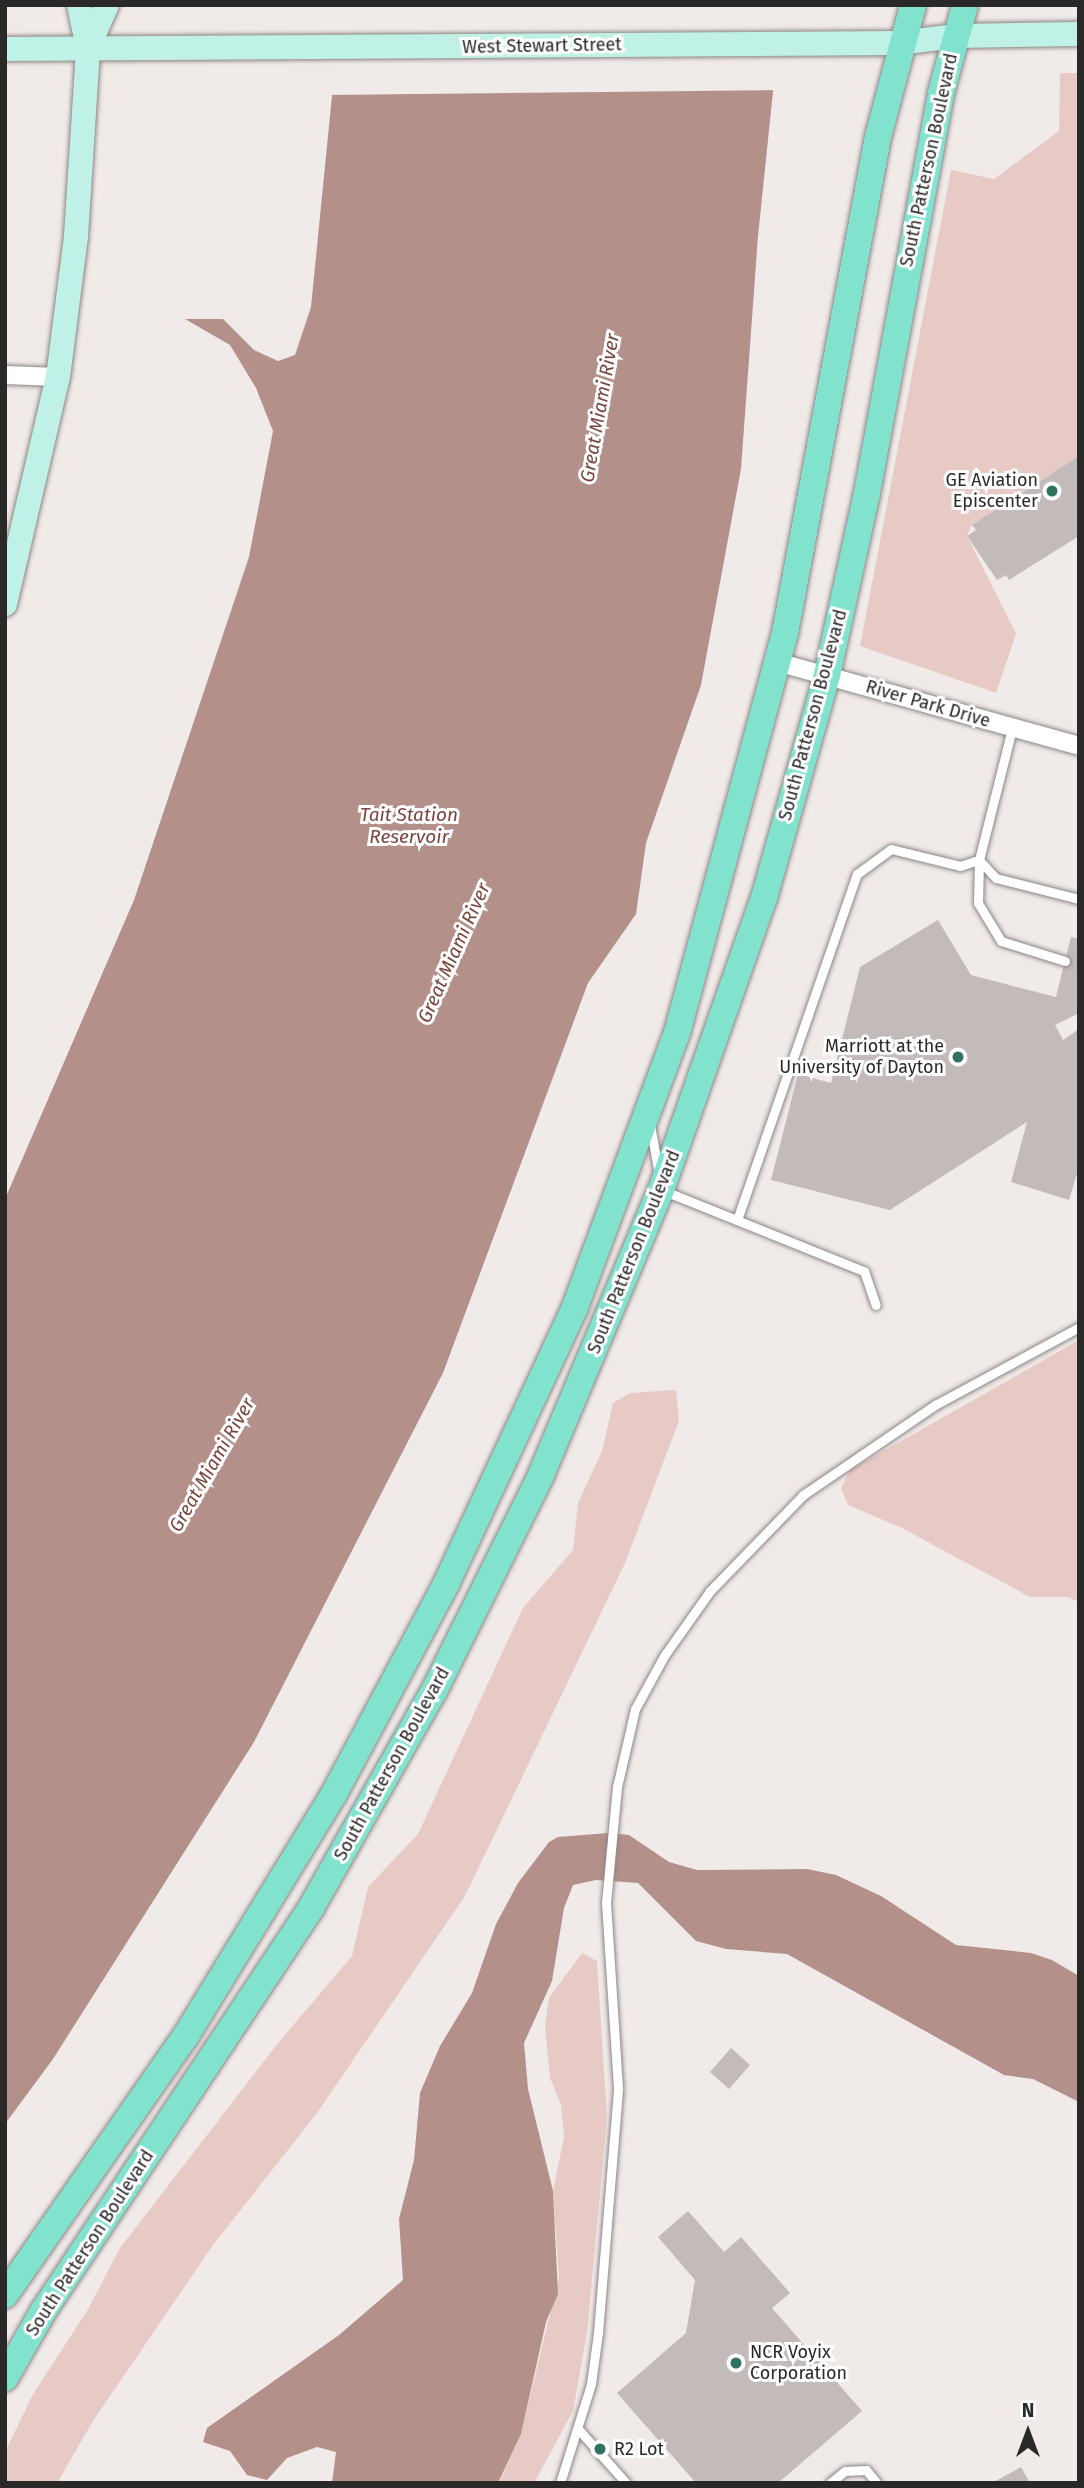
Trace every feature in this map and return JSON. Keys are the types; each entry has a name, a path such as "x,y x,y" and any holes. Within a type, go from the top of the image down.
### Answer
{"main road":[{"path":"5,604 58,377 76,236 88,48 79,5"},
{"path":"88,48 107,5"},
{"name":"South Patterson Boulevard","path":"5,2295 187,2034 334,1794 507,1460 575,1307 649,1117 677,1033 777,662 818,474 873,161 900,43 913,5"},
{"name":"South Patterson Boulevard","path":"5,2378 44,2309 304,1919 434,1691 541,1475 661,1189 764,898 827,675 955,36 965,5"},
{"name":"West Stewart Street","path":"5,49 833,44 900,43 955,36 1079,34"}],"street":[{"path":"5,375 58,377"},
{"name":"River Park Drive","path":"777,662 1079,746"}],"lane":[{"path":"1012,729 979,860 978,903 1001,941 1065,961"},
{"path":"737,1220 857,874 891,849 960,866 979,860"},
{"path":"979,860 996,878 1079,899"},
{"path":"649,1117 661,1189 864,1271 876,1305"},
{"path":"560,2483 579,2430 598,2333 618,2088 606,1903 614,1814 635,1709 664,1657 728,1572 803,1494 935,1405 1079,1327"},
{"path":"579,2430 626,2483"},
{"path":"830,2483 845,2471 866,2470 877,2483"}],"shaded area":[{"path":"1060,73 1079,73 1079,456 972,525 967,536 1016,634 996,693 860,646 951,170 994,179 1059,131"},
{"path":"1079,1340 1079,1602 1068,1597 1030,1597 900,1527 848,1505 841,1488 850,1470"},
{"path":"676,1390 679,1421 625,1563 465,1896 317,2113 213,2245 93,2421 57,2483 5,2483 5,2452 33,2394 87,2311 120,2248 278,2043 352,1956 368,1887 418,1834 523,1608 573,1550 578,1503 602,1451 613,1403 630,1393"},
{"path":"582,1953 597,1961 607,2117 587,2333 573,2411 534,2483 499,2483 521,2434 559,2277 553,2191 564,2137 561,2105 550,2078 545,2026 549,1998"}],"water":[{"name":"Tait Station Reservoir","path":"341,5 782,5 758,236 741,469 701,685 646,843 636,914 588,983 443,1373 254,1742 53,2059 5,2124 5,1199 134,900 249,557 273,431 256,388 230,345 185,319 223,319 254,350 278,361 295,355 311,307"},
{"path":"608,1833 629,1835 669,1862 697,1870 807,1869 836,1875 881,1896 956,1945 1031,1953 1052,1960 1079,1976 1079,2102 1033,2079 1004,2075 787,1954 726,1949 696,1941 638,1883 596,1880 573,1885 564,1908 552,1981 524,2043 528,2089 553,2191 558,2294 546,2322 521,2434 498,2483 332,2483 336,2452 317,2447 287,2458 267,2480 247,2475 230,2451 203,2442 207,2428 339,2335 403,2280 399,2219 414,2160 420,2093 440,2046 472,1993 496,1924 518,1883 549,1842 558,1837"}],"pier":[{"path":"337,5 786,5 777,90 328,95"}],"building":[{"name":"GE Aviation Episcenter","path":"1079,456 1079,536 1009,580 1006,575 997,580 967,536 976,530 972,525"},
{"name":"Marriott at the University of Dayton","path":"938,920 971,975 1056,997 1071,937 1079,939 1079,1013 1055,1025 1063,1040 1079,1029 1079,1167 1069,1200 1011,1182 1027,1122 890,1210 771,1180 798,1074 831,1083 860,967"},
{"path":"731,2048 750,2065 729,2089 710,2072"},
{"name":"NCR Voyix Corporation","path":"688,2211 724,2252 741,2237 790,2293 772,2308 862,2411 778,2483 696,2483 617,2393 686,2333 695,2280 658,2237"},
{"path":"1021,2467 1030,2483 992,2483"}],"place":[{"name":"GE Aviation Episcenter","path":"1052,491"},
{"name":"Marriott at the University of Dayton","path":"958,1057"},
{"name":"NCR Voyix Corporation","path":"736,2363"},
{"name":"R2 Lot","path":"600,2449"}],"water label":[{"name":"Great Miami River","path":"600,408"},
{"name":"Great Miami River","path":"454,953"},
{"name":"Great Miami River","path":"212,1465"}]}
